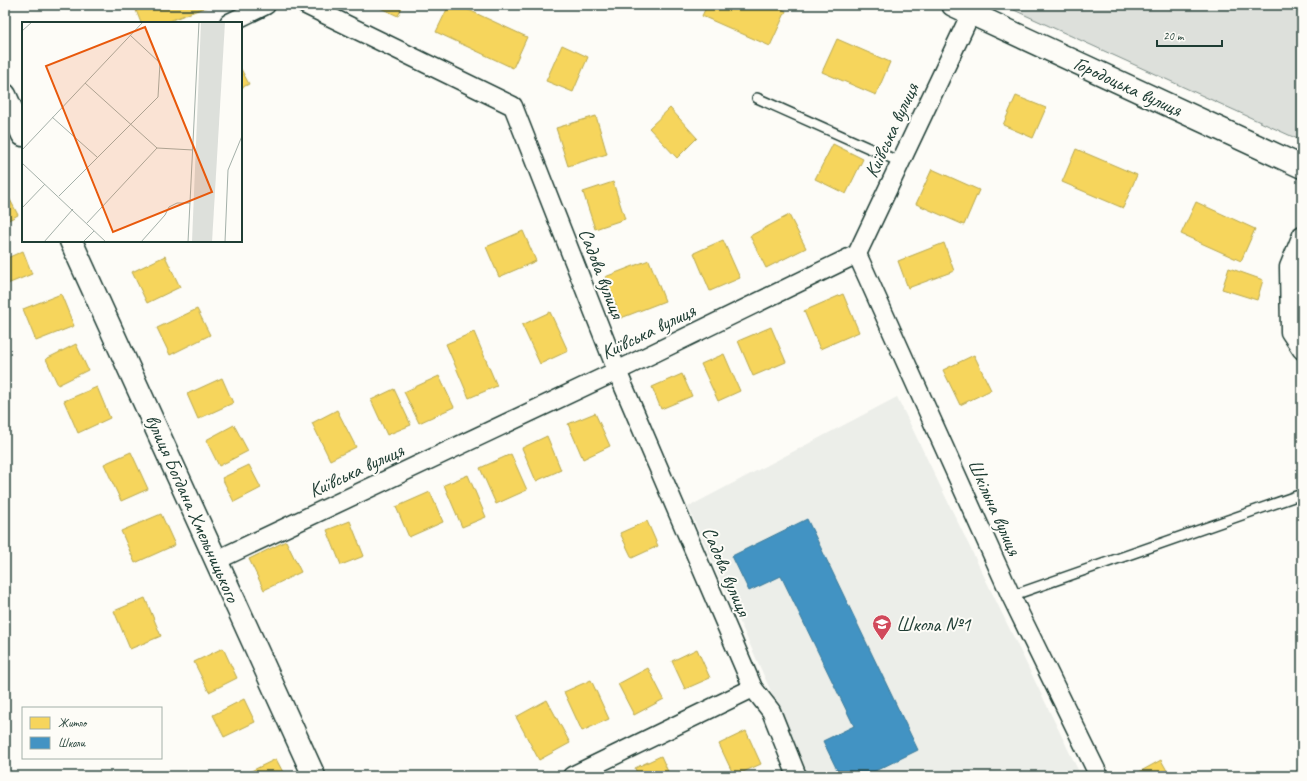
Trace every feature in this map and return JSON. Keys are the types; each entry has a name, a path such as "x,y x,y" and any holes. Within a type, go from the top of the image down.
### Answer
{"main road":[{"name":"Городоцька вулиця","path":"962,9 1302,167"},
{"path":"5,95 22,128"},
{"name":"вулиця Богдана Хмельницького","path":"71,242 314,776"}],"street":[{"path":"231,22 266,5"},
{"name":"Садова вулиця","path":"306,5 514,106 617,371 753,688 771,712 797,776"},
{"name":"Київська вулиця","path":"217,560 617,371 857,254 900,162 962,9"},
{"path":"1302,235 1289,267 1290,332 1302,350"},
{"name":"Шкільна вулиця","path":"857,254 1011,596 1099,776"},
{"path":"572,776 753,688"}],"lane":[{"path":"757,98 900,162"},
{"path":"1011,596 1302,494"}],"shaded area":[{"path":"1003,5 1302,5 1302,141"},
{"name":"Школа №1","path":"897,397 1081,776 809,776 688,507"}],"building: Житло":[{"path":"134,5 205,5 206,7 167,22 141,22"},
{"path":"374,5 403,5 398,16"},
{"path":"449,5 458,5 527,37 513,68 436,32"},
{"path":"707,5 772,5 786,11 770,46 702,16"},
{"path":"837,39 890,62 876,95 822,72"},
{"path":"562,45 588,57 573,92 546,81"},
{"path":"242,71 249,84 242,88"},
{"path":"1016,96 1046,108 1033,138 1003,125"},
{"path":"670,108 697,138 677,158 649,128"},
{"path":"596,116 607,154 568,166 556,128"},
{"path":"833,144 863,159 846,194 815,179"},
{"path":"1076,149 1137,175 1123,208 1062,182"},
{"path":"932,169 979,190 964,225 916,204"},
{"path":"613,182 625,219 595,229 583,192"},
{"path":"5,190 18,215 5,222"},
{"path":"1196,202 1255,229 1241,261 1181,234"},
{"path":"789,215 806,248 766,268 750,236"},
{"path":"523,231 536,261 499,277 486,247"},
{"path":"723,240 740,278 710,291 694,253"},
{"path":"944,243 954,271 908,288 898,261"},
{"path":"23,251 32,274 5,285 5,259"},
{"path":"165,256 180,287 147,303 132,272"},
{"path":"649,260 665,301 621,318 605,277"},
{"path":"1229,268 1263,280 1257,300 1222,289"},
{"path":"61,294 74,326 36,341 23,309"},
{"path":"843,294 859,332 820,349 804,311"},
{"path":"197,309 210,335 170,355 157,328"},
{"path":"550,312 568,351 540,364 522,325"},
{"path":"771,327 786,362 753,376 738,341"},
{"path":"474,332 497,386 469,398 446,344"},
{"path":"76,344 88,370 58,385 46,359"},
{"path":"724,354 740,391 718,401 701,364"},
{"path":"974,355 991,390 960,405 943,370"},
{"path":"682,374 692,396 661,409 652,387"},
{"path":"439,376 454,407 419,423 404,392"},
{"path":"222,378 233,403 198,419 187,394"},
{"path":"97,387 110,418 78,433 64,401"},
{"path":"394,389 411,425 387,435 371,400"},
{"path":"337,410 356,447 330,460 312,423"},
{"path":"595,413 610,446 583,459 568,424"},
{"path":"234,425 248,451 219,466 206,440"},
{"path":"547,436 561,470 536,481 522,448"},
{"path":"131,452 148,489 121,501 104,464"},
{"path":"511,454 527,490 496,504 480,468"},
{"path":"249,465 261,488 234,502 222,478"},
{"path":"468,475 486,517 462,527 444,485"},
{"path":"430,492 443,522 409,537 396,507"},
{"path":"161,514 175,545 135,563 121,531"},
{"path":"350,521 364,556 341,565 327,530"},
{"path":"647,521 658,546 632,558 620,533"},
{"path":"286,541 301,572 264,590 249,559"},
{"path":"145,598 161,636 130,649 114,611"},
{"path":"223,648 237,678 209,692 194,662"},
{"path":"697,649 710,678 685,689 672,661"},
{"path":"648,668 664,699 634,715 618,684"},
{"path":"591,680 609,719 582,731 564,692"},
{"path":"244,699 255,722 224,737 213,715"},
{"path":"547,700 570,743 539,760 516,717"},
{"path":"746,731 761,764 734,776 719,744"},
{"path":"661,756 670,776 638,776 635,768"},
{"path":"276,759 285,776 243,776 243,775"},
{"path":"1161,760 1170,776 1132,776"}],"building: Школи":[{"path":"807,519 918,750 865,776 840,776 823,741 854,726 781,576 749,591 732,556"}],"place":[{"name":"Школа №1","path":"882,641"}]}
